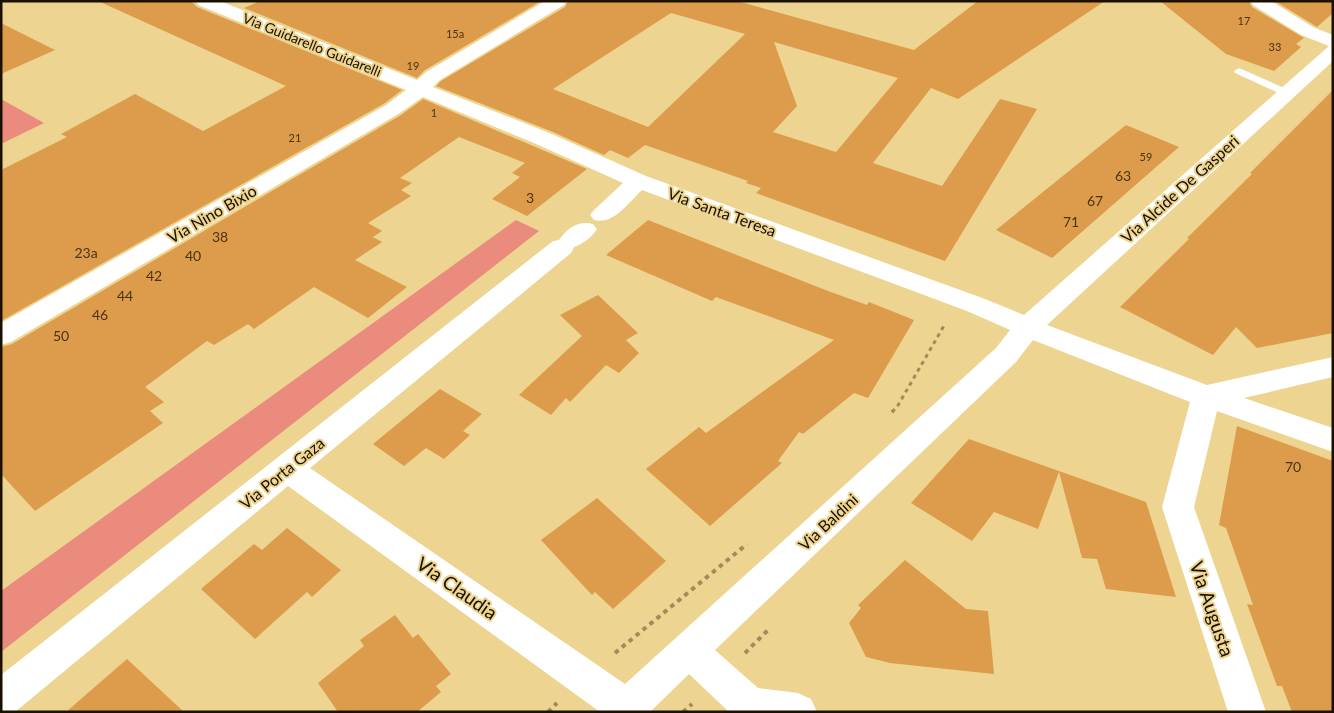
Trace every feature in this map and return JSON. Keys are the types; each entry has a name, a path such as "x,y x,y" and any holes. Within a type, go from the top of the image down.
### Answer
{"street":[{"name":"Via Guidarello Guidarelli","path":"204,1 420,89"},
{"name":"Via Nino Bixio","path":"1,335 393,109 434,76 558,1"},
{"path":"1260,1 1307,31 1330,54"},
{"name":"Via Alcide De Gasperi","path":"1028,327 1330,54"},
{"name":"Via Santa Teresa","path":"420,89 544,139 638,182 976,306 1206,396 1333,440"},
{"name":"Via Porta Gaza","path":"1,699 580,233 638,182"},
{"name":"Via Baldini","path":"625,710 1006,355 1028,327"},
{"path":"1206,396 1333,367"},
{"name":"Via Augusta","path":"1206,396 1178,507 1246,712"},
{"name":"Via Claudia","path":"287,469 586,678 625,710"},
{"path":"690,651 750,706 798,712"}],"lane":[{"path":"1243,68 1291,89"}],"path":[{"path":"891,414 897,407 947,321"},
{"path":"548,712 750,541"}],"shaded area":[{"path":"1,99 44,123 1,144"},
{"path":"516,220 539,231 1,652 1,591"}],"building":[{"path":"98,1 191,1 197,7 402,90 385,103 1,321 1,170 67,137 61,134 135,94 203,131 286,86"},
{"path":"260,1 541,1 425,70 417,78 244,8"},
{"path":"568,1 737,1 914,50 978,1 1105,1 958,99 931,88 873,163 942,186 1000,99 1037,109 945,261 756,193 761,188 746,183 748,181 645,145 628,158 610,150 604,155 553,132 436,86 441,81 565,7","holes":["671,13 745,34 648,127 553,89","774,42 898,78 836,152 773,132 797,106"]},
{"path":"1160,1 1249,1 1252,7 1304,38 1296,44 1301,47 1274,71 1226,54"},
{"path":"1275,1 1333,1 1333,13 1317,27"},
{"path":"1,23 55,50 1,74"},
{"path":"1333,90 1333,333 1257,348 1236,327 1213,355 1120,307 1189,239 1187,238"},
{"path":"423,99 587,169 527,216 492,199 520,177 512,173 525,163 459,137 400,178 412,183 401,190 411,196 368,223 382,231 373,237 382,242 355,260 407,287 368,318 314,287 254,329 248,324 214,345 207,341 145,387 164,402 150,411 163,423 35,511 1,474 1,347 12,344 401,115"},
{"path":"1126,125 1179,147 1052,258 996,230"},
{"path":"648,220 828,291 867,305 869,302 914,320 868,398 854,393 803,434 799,432 778,461 782,463 710,526 646,469 699,427 706,433 834,340 716,297 712,301 606,255"},
{"path":"598,295 638,333 626,340 639,353 619,373 606,365 570,402 566,398 551,415 519,395 582,336 560,315"},
{"path":"440,389 482,414 463,431 470,435 444,459 426,448 404,466 373,444"},
{"path":"1237,426 1333,461 1333,712 1292,712 1282,686 1277,686 1247,604 1253,605 1226,528 1219,525"},
{"path":"969,439 1146,502 1176,597 1106,589 1097,559 1082,558 1059,472 1038,529 994,512 972,541 911,503"},
{"path":"597,498 666,561 613,609 595,592 592,595 541,540"},
{"path":"287,528 341,570 312,597 307,592 255,639 201,589 254,544 262,550"},
{"path":"905,560 966,609 988,611 994,674 890,663 866,657 849,623 861,608 858,605"},
{"path":"395,615 413,638 418,634 451,674 436,686 441,692 417,712 338,712 318,683 364,646 360,640"},
{"path":"127,659 184,712 66,712"}]}
